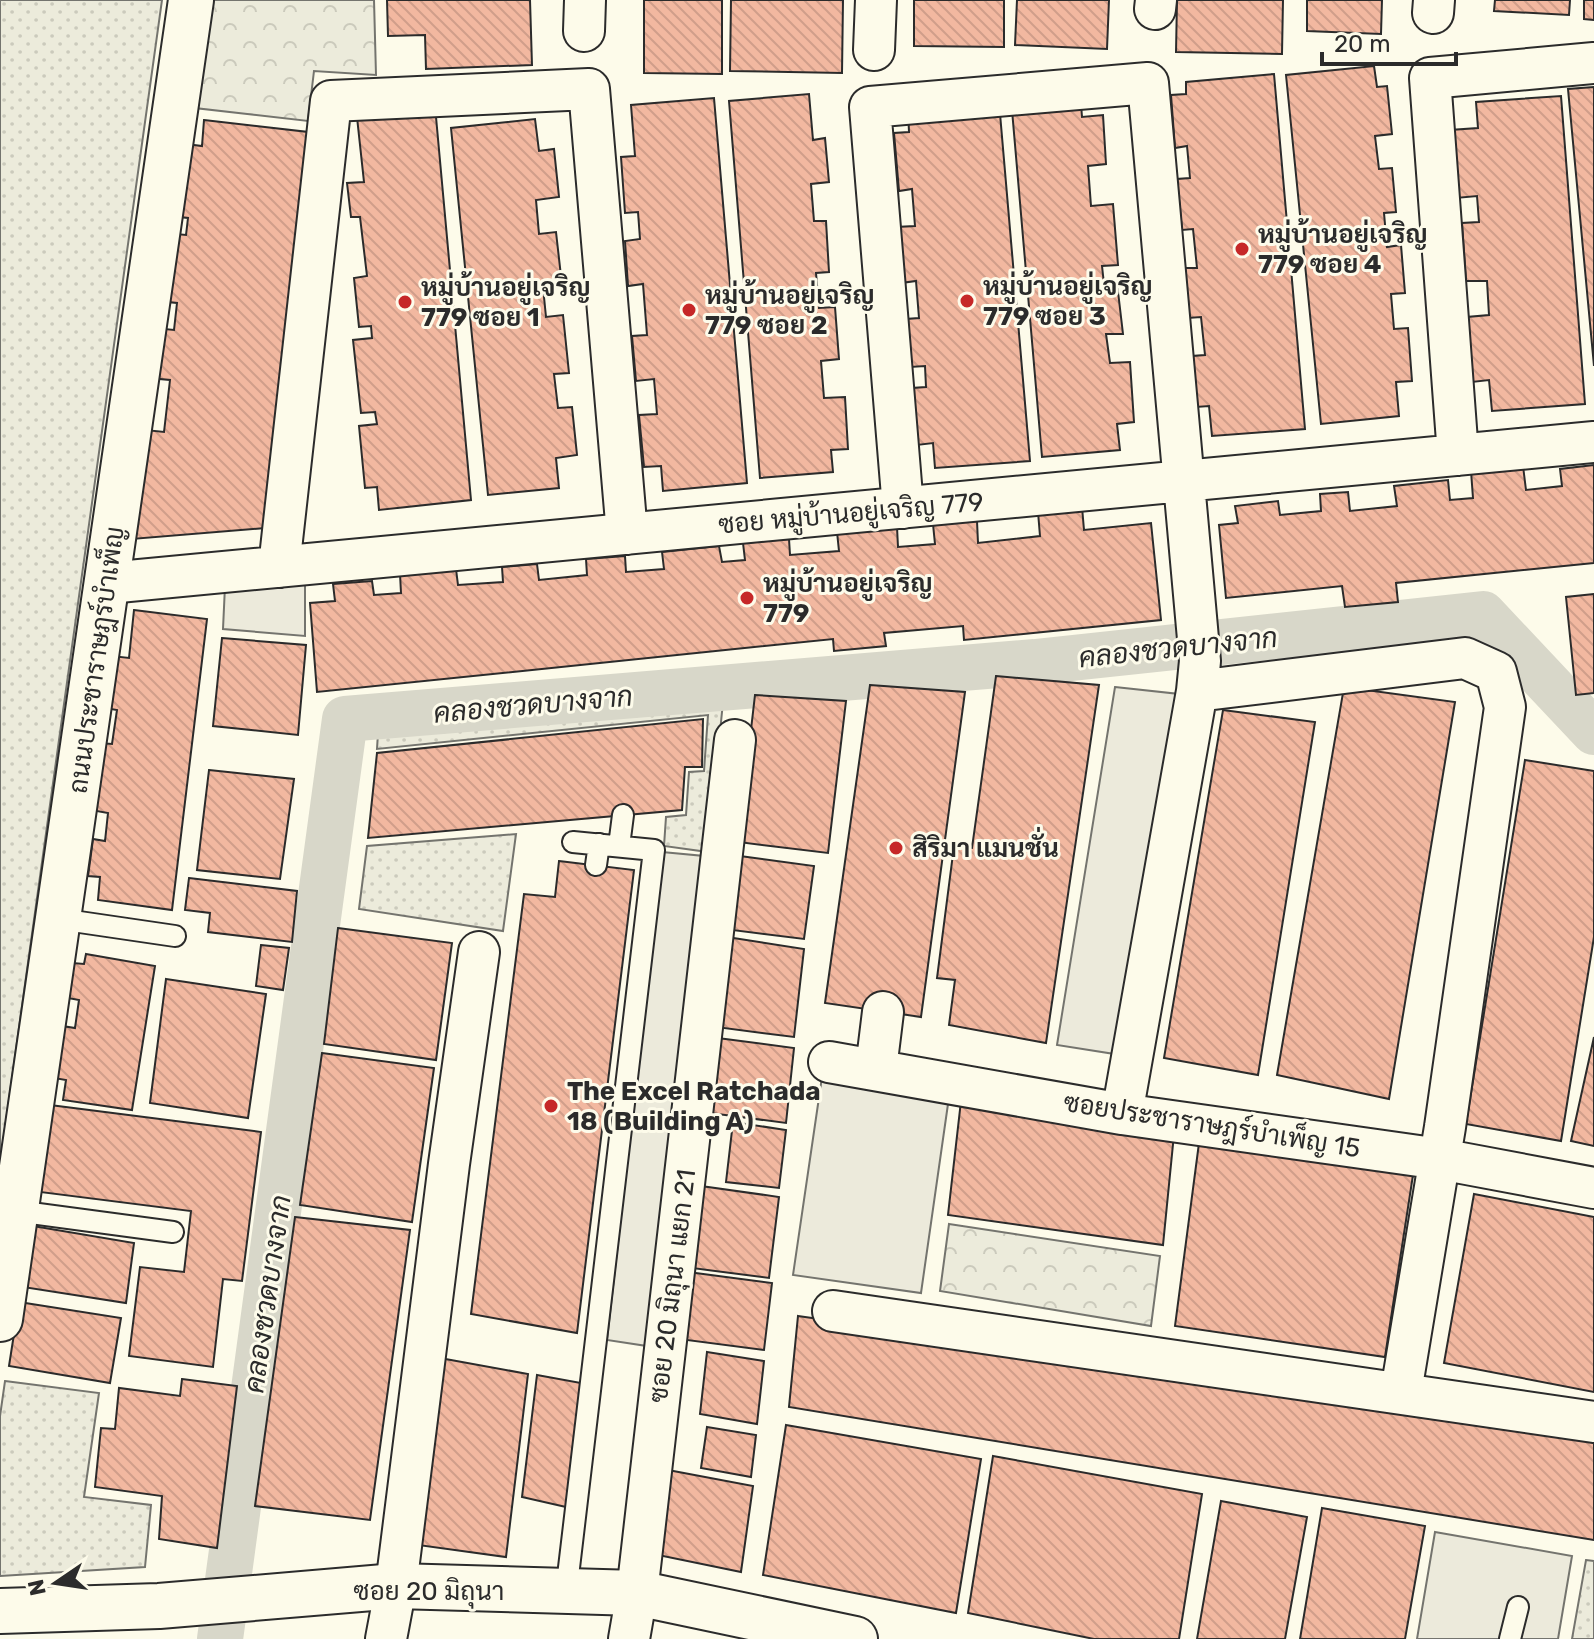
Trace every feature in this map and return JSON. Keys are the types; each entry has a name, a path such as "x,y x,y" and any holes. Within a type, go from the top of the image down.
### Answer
{"street":[{"name":"ถนนประชาราษฎร์บำเพ็ญ","path":"0,1319 191,0"},
{"path":"874,50 876,0"},
{"path":"1458,455 1430,78 1594,63"},
{"path":"903,508 870,107 1148,83 1198,661 1122,1114"},
{"path":"279,567 331,101 589,89 627,534"},
{"name":"ซอย หมู่บ้านอยู่เจริญ 779","path":"108,583 1594,442"},
{"path":"1198,661 1465,658 1496,672 1505,707 1440,1159 1401,1392"},
{"name":"ซอย 20 มิถุนา แยก 21","path":"629,1639 637,1593 735,740"},
{"path":"386,1639 396,1586 479,952"},
{"path":"876,1069 883,1012"},
{"name":"ซอยประชาราษฎร์บำเพ็ญ 15","path":"829,1062 1122,1114 1440,1159 1594,1188"},
{"path":"833,1311 1594,1422"},
{"name":"ซอย 20 มิถุนา","path":"0,1611 159,1606 396,1586 637,1593 855,1639"}],"lane":[{"path":"596,865 623,815"},
{"path":"566,1593 654,850 573,842"},
{"path":"59,919 175,936"},
{"path":"16,1211 173,1232"},
{"path":"1510,1639 1518,1607"}],"green space":[{"path":"0,0 162,0 0,1164"},
{"path":"210,0 374,0 376,75 314,71 308,121 195,108"},
{"path":"723,702 708,852 664,846 666,817 686,815 689,772 704,771 708,715 377,749 378,733"},
{"path":"516,834 503,931 359,909 367,846"},
{"path":"949,1224 1160,1256 1151,1326 940,1291"},
{"path":"5,1381 99,1393 84,1497 151,1505 145,1567 0,1576 0,1416"},
{"path":"1586,1560 1594,1561 1594,1639 1572,1639"}],"shaded area":[{"path":"305,576 305,636 223,629 225,586"},
{"path":"1115,687 1179,694 1121,1055 1057,1045"},
{"path":"662,852 704,856 647,1346 607,1340"},
{"path":"822,1077 949,1097 921,1293 793,1275"},
{"path":"1435,1532 1572,1556 1558,1639 1417,1639"}],"building":[{"path":"387,0 530,0 532,65 426,69 425,35 388,36"},
{"path":"644,0 722,0 722,74 644,73"},
{"path":"731,0 843,0 842,73 730,71"},
{"path":"914,0 1004,0 1004,47 914,46"},
{"path":"1017,0 1109,0 1107,49 1015,45"},
{"path":"1177,0 1283,0 1282,54 1176,52"},
{"path":"1307,0 1382,0 1381,34 1307,31"},
{"path":"1495,0 1570,0 1569,15 1494,11"},
{"path":"1584,0 1594,0 1594,20 1584,19"},
{"path":"1374,66 1377,87 1387,86 1392,134 1375,136 1379,169 1392,168 1396,212 1384,213 1387,247 1401,245 1405,293 1391,294 1394,329 1408,328 1412,381 1396,382 1399,416 1321,424 1286,75"},
{"name":"หมู่บ้านอยู่เจริญ 779 ซอย 4","path":"1274,74 1305,429 1212,436 1209,406 1196,407 1192,356 1205,355 1201,317 1188,318 1184,268 1197,268 1193,229 1182,230 1177,179 1190,178 1187,146 1175,148 1171,95 1186,94 1186,82"},
{"path":"1594,87 1594,366 1568,89"},
{"path":"809,94 813,140 825,138 829,182 811,184 814,221 826,221 829,272 816,273 819,308 835,307 839,359 821,361 824,398 845,397 848,449 831,450 833,472 760,478 729,101"},
{"path":"1561,96 1585,404 1492,411 1489,380 1472,382 1467,317 1489,315 1487,281 1466,281 1462,223 1479,222 1477,196 1456,198 1450,130 1478,128 1476,102"},
{"name":"หมู่บ้านอยู่เจริญ 779 ซอย 2","path":"714,98 747,483 663,491 661,466 644,467 639,415 657,414 654,379 636,381 632,336 647,335 643,284 628,286 625,241 640,239 638,212 625,213 621,157 635,156 631,105"},
{"name":"หมู่บ้านอยู่เจริญ 779 ซอย 3","path":"999,102 1030,461 935,468 933,443 917,445 912,388 926,387 925,366 910,367 906,319 919,318 916,281 901,283 896,227 915,226 912,189 899,191 894,133 909,132 908,110"},
{"path":"1081,104 1082,117 1103,115 1106,164 1088,166 1091,206 1113,204 1118,265 1102,266 1104,284 1117,283 1123,334 1106,334 1110,363 1130,362 1134,422 1117,424 1120,450 1042,457 1012,110"},
{"name":"หมู่บ้านอยู่เจริญ 779 ซอย 1","path":"435,106 471,500 379,510 377,487 365,488 359,426 377,424 375,412 361,413 353,340 372,338 371,326 359,327 354,278 367,276 360,217 351,217 347,183 364,182 357,117"},
{"path":"535,119 539,151 554,149 559,197 536,200 539,234 556,232 562,285 543,287 546,317 563,315 569,373 554,374 558,408 572,407 577,455 556,458 559,488 488,495 451,128"},
{"path":"204,120 308,132 265,528 132,539 146,430 164,432 170,380 149,378 155,328 174,330 177,303 158,301 166,233 186,235 188,218 171,216 179,143 202,146"},
{"path":"1594,465 1594,563 1396,583 1398,602 1345,607 1342,586 1226,598 1219,525 1238,523 1235,506 1278,501 1280,515 1321,511 1320,494 1348,492 1350,511 1397,506 1394,486 1448,480 1450,500 1473,498 1471,471 1523,466 1526,490 1562,486 1560,469"},
{"name":"หมู่บ้านอยู่เจริญ 779","path":"1082,507 1084,530 1151,523 1161,620 964,640 963,626 884,633 886,646 834,651 833,639 317,692 310,603 335,601 333,584 372,581 374,595 401,593 400,574 456,569 458,585 503,582 502,567 537,564 539,580 587,575 586,559 625,556 626,572 664,569 662,552 719,546 722,562 745,560 743,543 789,539 790,555 839,551 837,532 897,527 898,547 935,544 933,524 977,521 978,543 1040,536 1038,512"},
{"path":"1594,594 1594,693 1576,695 1566,597"},
{"path":"134,610 207,619 172,910 98,900 100,877 88,876 93,839 105,841 108,813 91,810 100,743 112,744 117,710 105,708 112,656 129,658"},
{"path":"222,638 306,645 298,735 213,726"},
{"path":"996,676 1099,685 1046,1043 949,1025 955,980 937,978 954,846 972,848"},
{"name":"สิริมา แมนชั่น","path":"870,685 965,692 921,1017 825,1003"},
{"path":"1344,687 1455,702 1389,1099 1277,1075"},
{"path":"755,695 846,701 828,853 738,842"},
{"path":"1223,710 1315,722 1258,1075 1164,1058"},
{"path":"703,719 702,767 685,767 682,810 368,838 377,753"},
{"path":"1525,760 1594,771 1594,937 1561,1141 1466,1124"},
{"path":"209,770 294,779 280,879 197,870"},
{"path":"740,856 814,866 804,939 732,930"},
{"name":"The Excel Ratchada 18 (Building A)","path":"559,861 634,870 577,1333 471,1314 524,894 555,897"},
{"path":"189,878 297,891 292,942 208,932 210,913 185,910"},
{"path":"338,928 452,943 436,1060 324,1044"},
{"path":"727,937 804,949 794,1037 716,1027"},
{"path":"261,945 289,948 283,990 256,986"},
{"path":"86,954 155,966 132,1110 63,1100 66,1080 54,1078 62,1026 75,1028 79,1000 68,998 73,963 84,964"},
{"path":"166,979 266,994 248,1118 150,1103"},
{"path":"710,1037 794,1048 786,1123 702,1112"},
{"path":"1594,1037 1594,1146 1571,1141"},
{"path":"322,1053 434,1068 412,1222 300,1205"},
{"path":"961,1101 1174,1134 1163,1245 948,1215"},
{"path":"50,1105 261,1132 242,1281 223,1279 213,1367 129,1356 140,1267 184,1272 191,1211 40,1192"},
{"path":"733,1122 786,1130 779,1188 726,1182"},
{"path":"1199,1143 1413,1175 1385,1357 1175,1326"},
{"path":"701,1186 779,1197 769,1278 692,1268"},
{"path":"1474,1194 1594,1217 1594,1392 1444,1363"},
{"path":"295,1217 410,1230 370,1520 255,1506"},
{"path":"33,1226 134,1243 126,1303 23,1287"},
{"path":"688,1272 772,1283 764,1350 679,1339"},
{"path":"19,1302 121,1318 110,1383 9,1366"},
{"path":"798,1316 1594,1429 1594,1540 789,1407"},
{"path":"707,1352 764,1361 757,1424 700,1414"},
{"path":"440,1358 528,1374 506,1557 418,1545"},
{"path":"537,1375 581,1383 566,1507 522,1497"},
{"path":"182,1379 237,1386 217,1548 159,1539 162,1496 95,1487 101,1428 115,1429 119,1388 180,1396"},
{"path":"786,1425 981,1459 956,1613 763,1575"},
{"path":"707,1427 756,1435 751,1477 701,1468"},
{"path":"993,1456 1202,1494 1179,1639 1094,1639 968,1613"},
{"path":"668,1470 753,1486 741,1572 658,1555"},
{"path":"1221,1501 1307,1517 1285,1639 1197,1639"},
{"path":"1322,1508 1425,1526 1405,1639 1300,1639"}],"waterway":[{"name":"คลองชวดบางจาก","path":"220,1639 345,719 1035,662 1483,614 1594,732"}],"place":[{"name":"หมู่บ้านอยู่เจริญ 779 ซอย 4","path":"1242,249"},
{"name":"หมู่บ้านอยู่เจริญ 779 ซอย 3","path":"967,301"},
{"name":"หมู่บ้านอยู่เจริญ 779 ซอย 1","path":"405,302"},
{"name":"หมู่บ้านอยู่เจริญ 779 ซอย 2","path":"689,310"},
{"name":"หมู่บ้านอยู่เจริญ 779","path":"747,598"},
{"name":"สิริมา แมนชั่น","path":"896,848"},
{"name":"The Excel Ratchada 18 (Building A)","path":"551,1106"}]}
